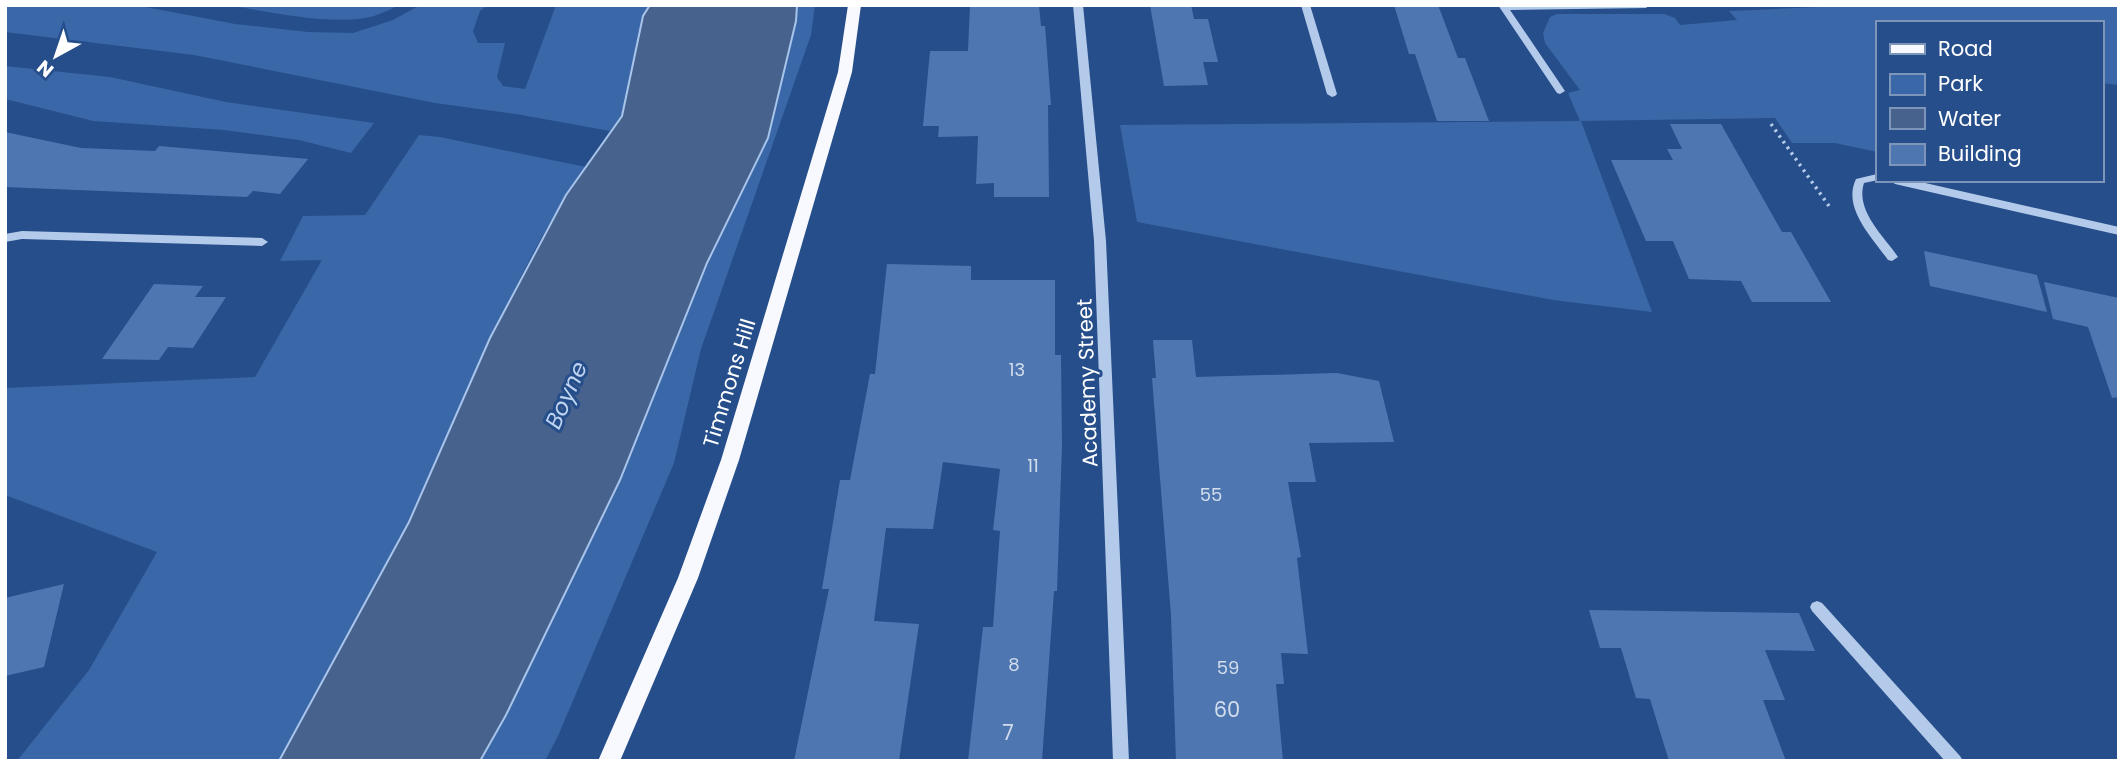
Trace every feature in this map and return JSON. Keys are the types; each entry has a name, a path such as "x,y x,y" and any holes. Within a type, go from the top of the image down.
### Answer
{"main road":[{"name":"Timmons Hill","path":"609,761 688,578 730,460 845,72 855,5"}],"street":[{"name":"Academy Street","path":"1078,5 1100,241 1121,761"},
{"path":"1305,5 1332,94"},
{"path":"1502,6 1646,5"},
{"path":"1502,6 1560,91"},
{"path":"1876,177 1860,181 1855,190 1856,203 1892,257"},
{"path":"1904,182 2119,231"},
{"path":"5,238 22,235 262,242"},
{"path":"1817,607 1955,761"}],"path":[{"path":"1771,124 1830,207"}],"green space":[{"path":"5,5 135,5 235,24 308,32 353,33 393,20 420,5 488,5 480,11 473,31 478,43 505,43 497,77 503,86 525,89 556,5 650,5 643,16 624,115 610,131 435,103 194,55 5,32"},
{"path":"226,5 399,5 374,16 340,20 301,17"},
{"path":"797,5 815,5 811,35 701,349 674,463 545,761 480,761 506,715 707,263 768,138 796,21"},
{"path":"1866,5 2119,5 2119,85 2103,83 2103,21 1876,21 1876,152 1835,143 1792,143 1775,118 1581,121 1652,312 1553,300 1137,222 1120,125 1580,121 1568,93 1580,90 1545,43 1543,33 1550,17 1557,14 1664,14 1675,18 1680,25 1737,20 1729,11"},
{"path":"5,66 110,77 226,102 374,123 351,153 299,140 224,130 93,121 5,99"},
{"path":"419,135 586,167 558,209 511,296 409,523 279,761 17,761 89,670 157,552 5,495 5,388 255,377 322,260 280,261 303,216 365,215"}],"water":[{"name":"Boyne","path":"650,5 797,5 796,21 768,138 707,263 620,480 506,715 480,761 279,761 409,522 490,338 566,195 622,116 643,16"}],"building":[{"path":"970,5 1039,5 1041,26 1045,26 1051,105 1048,105 1049,197 994,197 994,183 976,184 978,136 938,137 939,126 923,126 930,51 968,51"},
{"path":"1150,5 1191,5 1194,19 1208,19 1218,62 1203,62 1208,85 1164,86"},
{"path":"1394,5 1438,5 1458,58 1465,58 1489,121 1437,121 1415,54 1409,54"},
{"path":"1670,124 1721,124 1782,232 1791,232 1831,302 1752,302 1741,281 1689,279 1673,241 1646,241 1611,160 1673,160 1667,149 1682,149"},
{"path":"5,132 81,148 155,151 159,146 308,159 280,194 253,191 247,197 5,187"},
{"path":"1924,251 2037,275 2047,312 1930,286"},
{"path":"887,264 971,266 971,280 1055,280 1055,355 1061,355 1062,446 1057,591 1054,591 1042,761 968,761 983,627 993,627 1000,531 993,530 1000,469 943,462 933,529 886,528 874,621 919,624 899,761 794,761 829,589 822,589 840,480 850,480 870,374 875,374"},
{"path":"2044,282 2119,298 2119,397 2112,398 2088,327 2053,319"},
{"path":"154,284 203,286 195,297 226,297 193,348 168,347 159,360 102,359"},
{"path":"1153,340 1192,340 1196,377 1337,373 1379,381 1394,442 1309,443 1316,482 1288,482 1301,557 1297,558 1308,654 1281,653 1284,684 1276,684 1283,761 1176,761 1171,615 1152,378 1156,378"},
{"path":"64,584 44,667 5,676 5,598"},
{"path":"1589,610 1799,613 1815,651 1765,650 1785,700 1763,700 1786,761 1669,761 1650,699 1636,698 1621,648 1600,648"}]}
